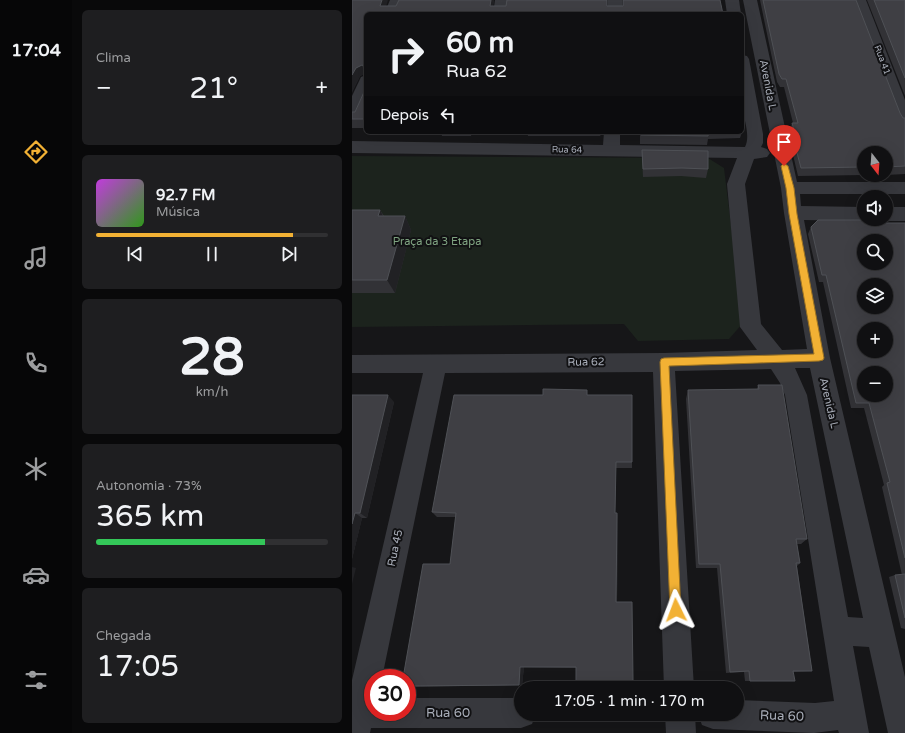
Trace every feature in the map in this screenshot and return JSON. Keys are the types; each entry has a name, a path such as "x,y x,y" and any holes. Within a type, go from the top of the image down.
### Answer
{"street":[{"path":"392,12 397,0"},
{"path":"500,12 502,0"},
{"path":"615,0 615,12"},
{"path":"732,0 734,12"},
{"name":"Avenida L","path":"750,0 790,188 793,214 819,358 881,633 900,691 903,733"},
{"name":"Rua 41","path":"859,0 905,121"},
{"name":"Avenida L","path":"744,70 755,134 755,143 751,151 748,152 736,184 751,327 777,359 790,379 796,395 852,723"},
{"path":"352,116 364,85"},
{"path":"472,150 476,134"},
{"path":"611,151 612,134"},
{"name":"Rua 64","path":"352,147 472,150 748,152 782,155"},
{"path":"790,188 905,188"},
{"path":"793,214 857,214"},
{"path":"893,214 905,214"},
{"name":"Rua 62","path":"352,364 664,362 819,358"},
{"path":"664,362 679,681"},
{"name":"Rua 45","path":"355,720 436,364"},
{"path":"837,631 881,633"},
{"name":"Rua 60","path":"355,720 514,713"},
{"name":"Rua 60","path":"744,715 815,718 852,723"},
{"path":"680,721 681,733"}],"green space":[{"name":"Praça da 3 Etapa","path":"352,156 708,158 724,168 743,323 729,339 638,341 624,324 352,327"}],"building":[{"path":"352,0 382,0 380,6 396,6 399,0 491,0 490,6 506,6 507,0 607,0 607,6 623,6 623,0 720,0 723,12 364,12 364,66 362,65 356,68 352,75"},
{"path":"763,0 856,0 900,113 903,118 905,118 905,166 893,167 893,146 857,146 857,167 801,168 791,130 794,130 792,123 798,123 786,79 782,79 779,74"},
{"path":"874,0 905,0 905,78"},
{"path":"364,92 364,119 352,119 352,112 355,112"},
{"path":"641,134 708,134 708,136"},
{"path":"642,150 708,151 708,169 643,169"},
{"path":"352,210 380,210 378,216 405,216 387,280 352,280"},
{"path":"818,220 857,220 857,226 893,226 893,223 905,223 905,558 887,483 890,482 869,403 856,403 826,275 822,275 811,227"},
{"path":"758,385 782,385 807,539 796,539 800,563 796,563 812,671 793,671 795,681 750,681 749,671 730,672 720,564 699,564 688,390 759,389"},
{"path":"543,389 587,390 587,395 632,395 632,462 616,462 615,513 617,513 616,602 632,602 633,680 576,681 576,667 520,667 519,681 514,681 514,685 416,686 416,669 405,669 423,564 450,564 456,513 432,512 454,395 543,395"},
{"path":"352,395 388,395 360,513 355,513 352,524"},
{"path":"905,574 905,618 895,575"}],"route":[{"path":"676,610 664,362 819,358 793,214 790,188 784,166"}]}
